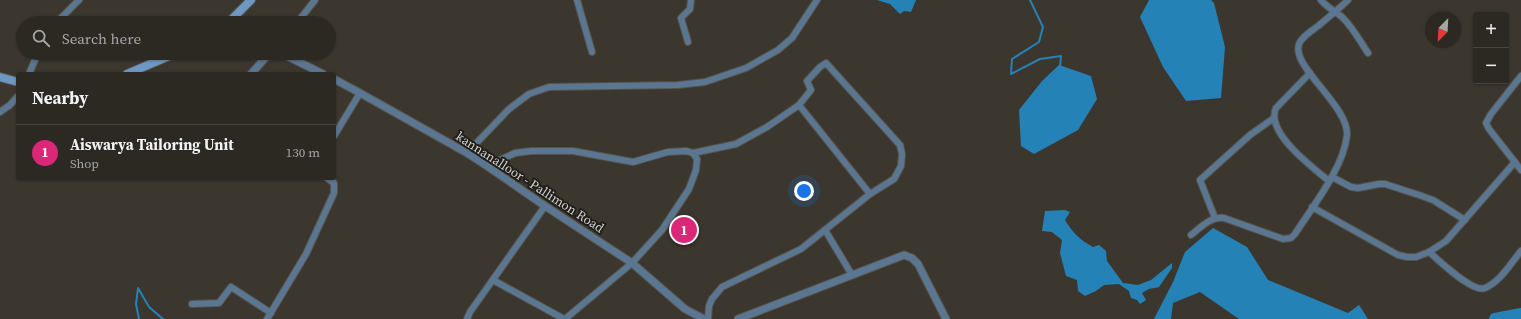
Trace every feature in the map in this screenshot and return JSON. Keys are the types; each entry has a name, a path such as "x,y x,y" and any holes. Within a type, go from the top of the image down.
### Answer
{"main road":[{"path":"235,16 251,0"},
{"path":"132,72 160,60"},
{"path":"0,77 16,81"}],"street":[{"path":"63,16 79,0"},
{"path":"302,16 315,0"},
{"path":"577,0 592,52"},
{"path":"688,42 681,18 690,9 691,0"},
{"path":"467,154 508,109 529,94 549,87 678,85 705,82 746,68 778,50 792,38 817,0"},
{"path":"1321,0 1327,7 1336,12 1351,26 1368,53"},
{"path":"1191,235 1206,222 1219,217 1283,239 1288,240 1295,234 1339,164 1345,149 1347,134 1345,123 1338,110 1300,60 1298,50 1300,42 1348,0"},
{"path":"30,72 35,60"},
{"path":"253,72 263,60"},
{"path":"294,60 319,72"},
{"path":"487,166 515,153 531,151 573,151 633,162 668,152 686,151 694,153 736,144 767,127 799,105 810,90 807,81 820,67 826,64 900,145 902,154 901,166 894,179 870,194 801,249 722,287 712,299 709,306 708,319"},
{"path":"1310,73 1276,108 1274,113 1274,118 1278,128 1290,147 1301,158 1330,179 1351,187 1358,188 1386,184 1433,200 1464,220"},
{"path":"1521,76 1491,114 1486,123 1521,170"},
{"name":"kannanalloor - Pallimon Road","path":"336,80 360,92 487,166 632,263 685,309 704,319"},
{"path":"336,133 360,92"},
{"path":"0,112 10,105 16,98"},
{"path":"799,105 870,194"},
{"path":"1215,218 1200,180 1250,134 1274,118"},
{"path":"493,280 564,319 632,263 662,230 689,189 696,170 697,159 694,153"},
{"path":"1312,207 1398,255 1416,257 1429,252 1446,241 1515,162"},
{"path":"192,304 219,303 231,287 234,287 269,316 306,254 334,192 334,183 330,180"},
{"path":"467,319 470,312 545,206"},
{"path":"825,230 852,275"},
{"path":"1429,252 1469,284 1483,289 1501,276 1521,251"},
{"path":"738,319 904,255 912,258 918,264 946,319"}],"water":[{"path":"877,0 916,0 911,12 904,11 900,14 890,4"},
{"path":"1149,0 1211,0 1214,3 1225,47 1221,98 1186,101 1163,67 1140,17"},
{"path":"1059,65 1091,76 1097,99 1078,130 1034,154 1021,146 1019,110 1042,81"},
{"path":"1065,210 1070,212 1065,220 1071,229 1077,236 1088,244 1093,247 1099,245 1106,251 1107,261 1123,283 1138,285 1151,280 1172,263 1172,268 1159,287 1149,289 1142,293 1146,300 1140,304 1137,300 1131,298 1129,291 1119,284 1104,285 1085,296 1078,291 1077,280 1066,276 1060,253 1062,240 1052,232 1042,231 1045,211"},
{"path":"1213,228 1247,247 1268,280 1348,313 1359,305 1368,319 1239,319 1200,292 1173,303 1171,319 1154,319 1173,282 1185,252"}],"waterway":[{"path":"1030,0 1043,27 1039,42 1012,59 1011,74 1040,59 1061,56 1060,67"},
{"path":"139,319 136,304 138,288 149,307 163,319"},
{"path":"1495,319 1521,314"}],"place":[{"name":"Aiswarya Tailoring Unit","path":"684,230"}]}
